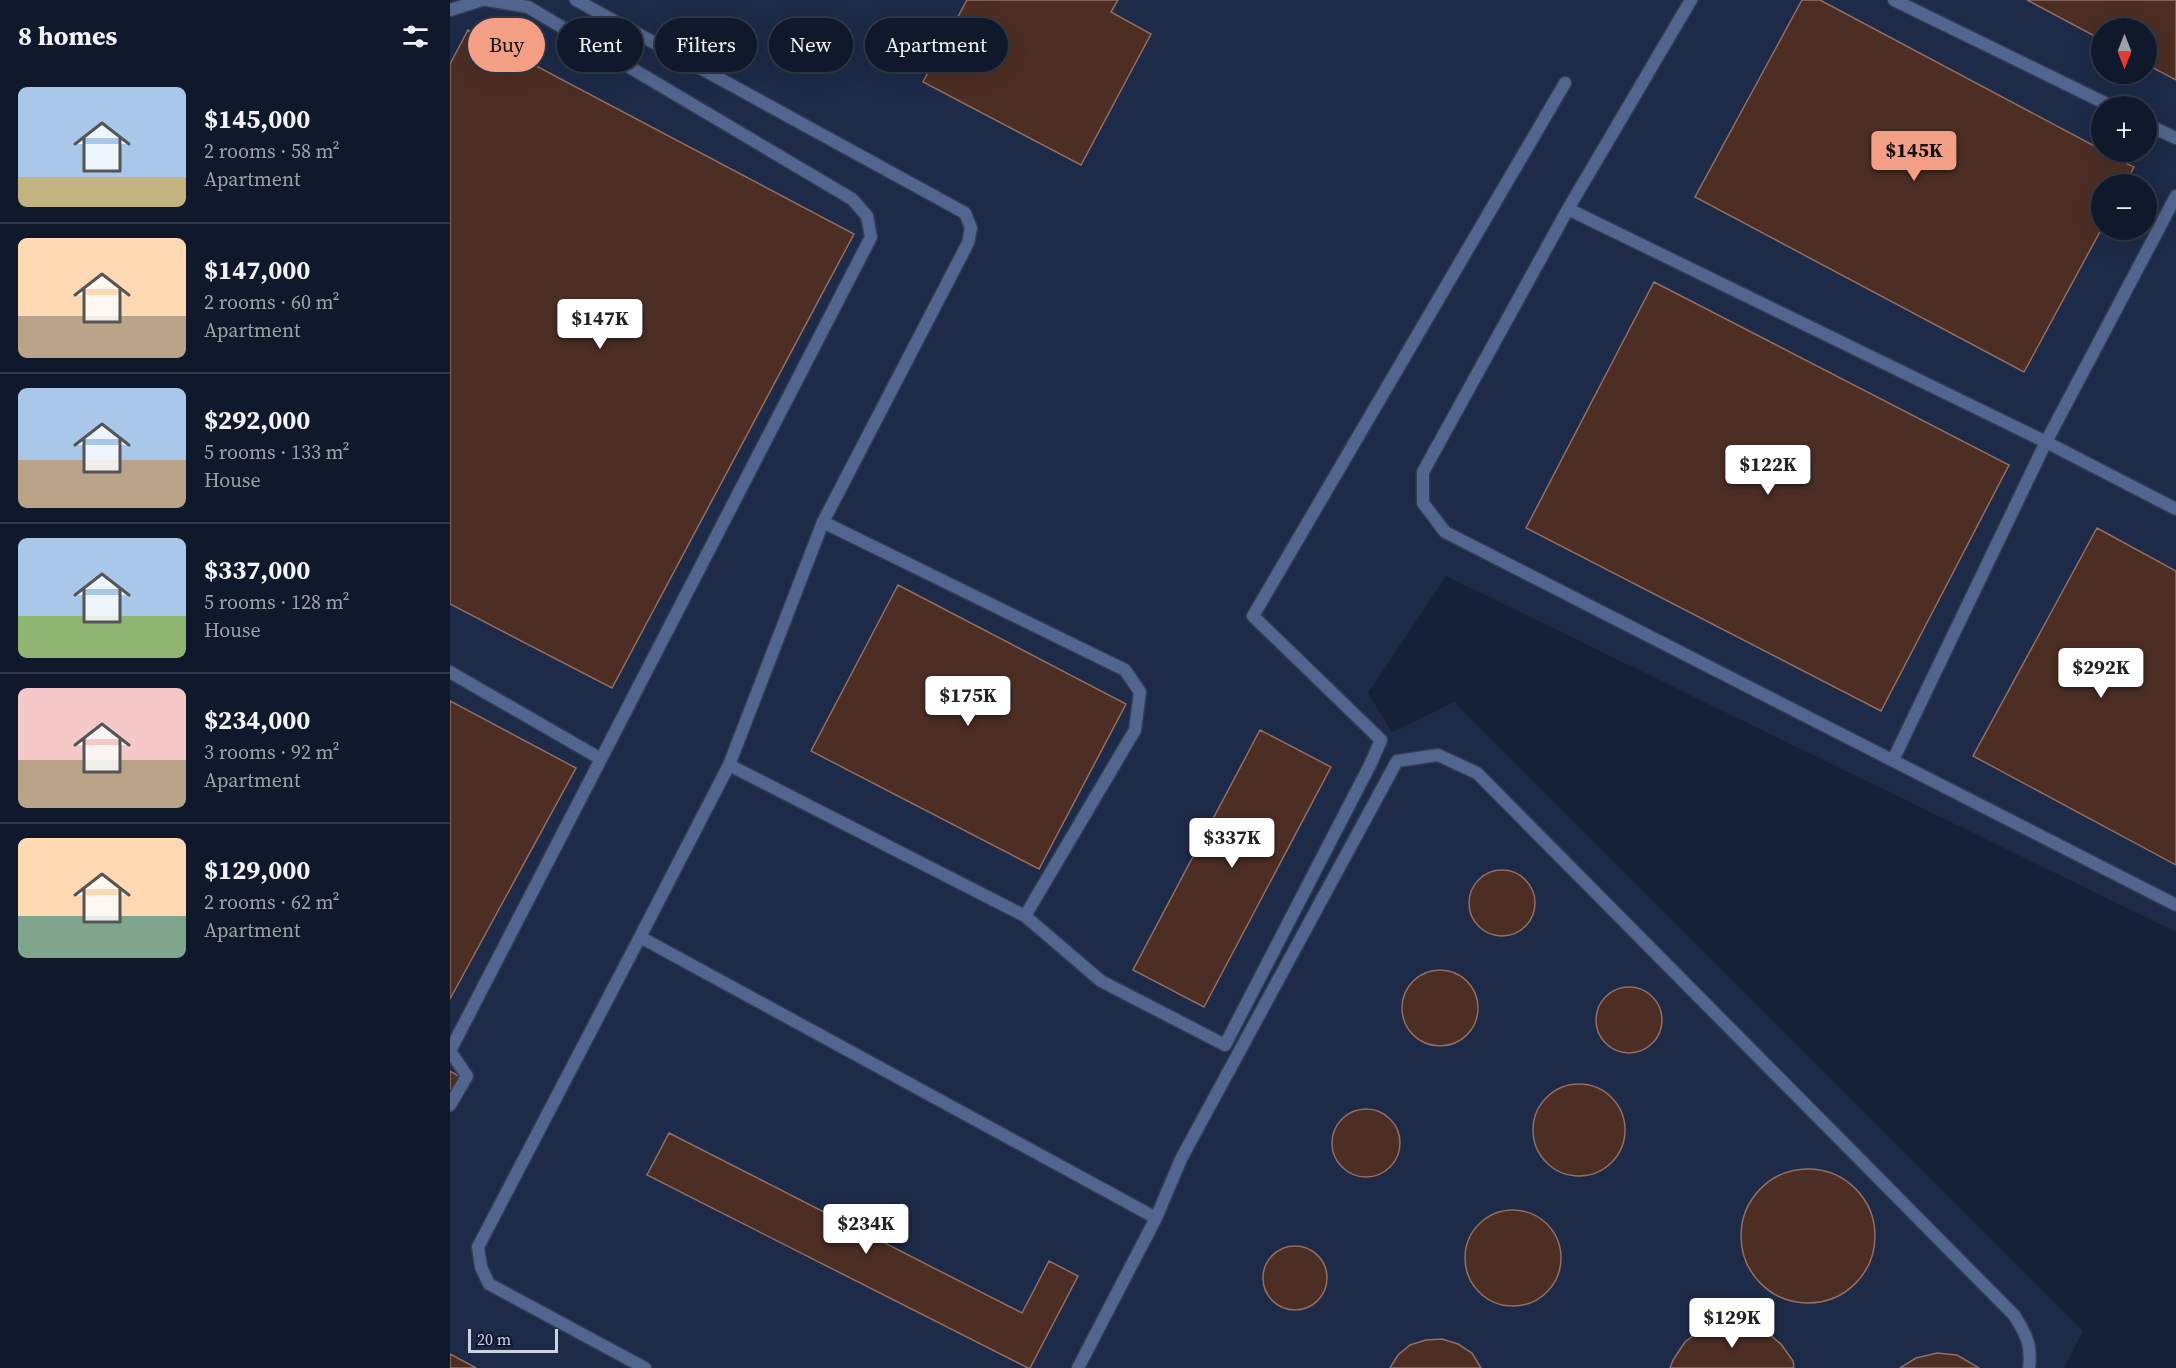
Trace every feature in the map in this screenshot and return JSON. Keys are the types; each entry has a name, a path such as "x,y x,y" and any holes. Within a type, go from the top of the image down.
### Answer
{"lane":[{"path":"450,10 484,0 528,7 852,199 867,216 871,237 450,1051 467,1076 450,1105"},
{"path":"576,0 965,213 971,228 968,243 823,522 729,765 478,1247 481,1268 489,1284 637,1366"},
{"path":"1691,0 1568,209 1423,472 1423,502 1445,532 2176,905"},
{"path":"1894,0 2091,96"},
{"path":"729,765 1025,916 1101,981 1225,1045 1381,740 1252,616 1565,82"},
{"path":"2157,129 2176,138"},
{"path":"1893,760 2046,442 2176,196"},
{"path":"1568,209 2046,442 2176,510"},
{"path":"823,522 1125,670 1140,692 1136,730 1025,916"},
{"path":"450,672 602,759"},
{"path":"1078,1368 1156,1218 1181,1159 1397,760 1438,755 1477,773 2014,1315 2027,1336 2029,1368"},
{"path":"640,937 1156,1218"}],"shaded area":[{"path":"450,0 2176,0 2176,932 1446,576 1368,693 1392,732 1454,702 2083,1331 2064,1368 450,1368"}],"building":[{"path":"967,0 1118,0 1111,12 1151,34 1081,165 923,82 928,72 1008,72 1008,18 957,18"},
{"path":"1802,0 1820,0 2091,144 2091,162 2123,162 2134,167 2130,174 2091,174 2091,240 2096,240 2024,372 1695,197"},
{"path":"2027,0 2176,0 2176,80 2157,70 2157,18 2091,18 2091,34"},
{"path":"468,30 468,72 545,71 854,234 612,688 450,604 450,64"},
{"path":"1654,282 2009,465 1881,711 1526,528"},
{"path":"2097,528 2176,571 2176,865 1973,756"},
{"path":"898,585 1126,704 1039,869 811,751"},
{"path":"450,701 576,768 450,999"},
{"path":"1260,730 1331,767 1204,1007 1133,970"},
{"path":"1495,870 1509,870 1521,875 1530,884 1535,903 1533,916 1526,927 1509,936 1495,936 1483,931 1474,922 1469,910 1469,896 1474,884 1483,875"},
{"path":"1440,970 1454,973 1467,981 1475,994 1478,1008 1475,1022 1467,1035 1454,1043 1440,1046 1426,1043 1413,1035 1405,1022 1402,1008 1405,994 1413,981 1426,973"},
{"path":"1629,987 1642,989 1652,997 1660,1007 1662,1020 1660,1033 1652,1043 1642,1051 1629,1053 1616,1051 1606,1043 1598,1033 1596,1020 1598,1007 1606,997 1616,989"},
{"path":"450,1071 460,1077 450,1096"},
{"path":"1579,1084 1596,1088 1611,1098 1621,1113 1625,1130 1621,1147 1611,1162 1596,1172 1579,1176 1562,1172 1547,1162 1537,1147 1533,1130 1537,1113 1547,1098 1562,1088"},
{"path":"1366,1109 1379,1112 1390,1119 1397,1130 1400,1143 1397,1156 1390,1167 1379,1174 1366,1177 1353,1174 1342,1167 1335,1156 1332,1143 1335,1130 1342,1119 1353,1112"},
{"path":"669,1133 1022,1313 1049,1261 1078,1276 1028,1368 647,1175"},
{"path":"1808,1169 1833,1174 1855,1189 1870,1211 1875,1236 1870,1261 1855,1283 1833,1298 1808,1303 1783,1298 1761,1283 1746,1261 1741,1236 1746,1211 1761,1189 1783,1174"},
{"path":"1513,1210 1531,1214 1547,1224 1557,1240 1561,1258 1557,1276 1547,1292 1531,1302 1513,1306 1495,1302 1479,1292 1469,1276 1465,1258 1469,1240 1479,1224 1495,1214"},
{"path":"1289,1246 1301,1246 1318,1255 1325,1266 1327,1278 1325,1290 1318,1301 1301,1310 1289,1310 1277,1305 1268,1296 1263,1284 1263,1272 1268,1260 1277,1251"},
{"path":"1723,1323 1744,1323 1765,1331 1781,1344 1793,1361 1794,1368 1670,1368 1685,1342 1702,1329"},
{"path":"1442,1339 1458,1344 1472,1353 1481,1368 1390,1368 1398,1355 1410,1345 1426,1340"},
{"path":"1937,1353 1957,1355 1979,1368 1900,1368 1916,1358"},
{"path":"450,1354 476,1368 450,1368"}]}
